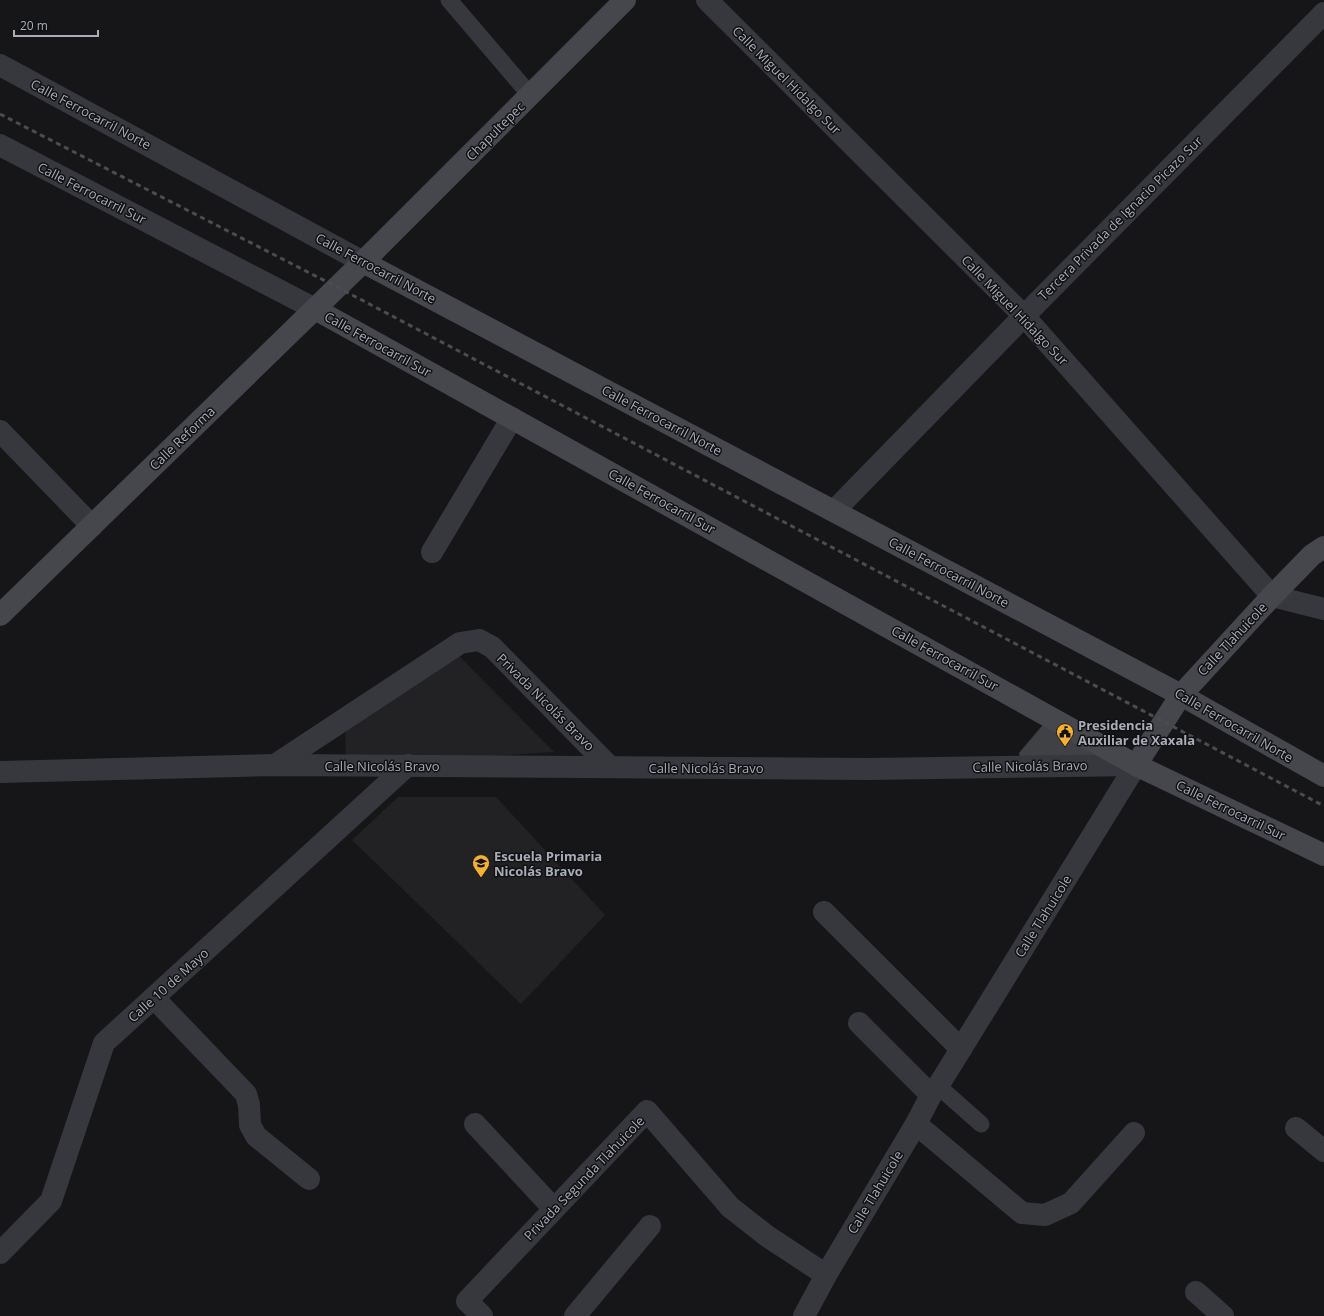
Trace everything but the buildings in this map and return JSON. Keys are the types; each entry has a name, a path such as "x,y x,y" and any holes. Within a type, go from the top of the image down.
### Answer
{"main road":[{"name":"Chapultepec","path":"364,262 625,0"},
{"name":"Calle Reforma","path":"0,615 364,262"},
{"name":"Calle Ferrocarril Norte","path":"364,262 1181,695 1324,776"},
{"name":"Calle Ferrocarril Sur","path":"315,309 1136,765 1324,855"},
{"name":"Calle Tlahuicole","path":"1136,765 1181,695 1272,596 1312,555 1324,547"}],"street":[{"name":"Calle Miguel Hidalgo Sur","path":"707,0 1024,316 1272,596"},
{"name":"Tercera Privada de Ignacio Picazo Sur","path":"834,512 1024,316 1324,13"},
{"name":"Calle Ferrocarril Norte","path":"0,65 364,262"},
{"name":"Calle Ferrocarril Sur","path":"0,145 315,309"},
{"path":"432,552 512,418"},
{"path":"0,431 92,526"},
{"path":"1272,596 1324,609"},
{"name":"Privada Nicolás Bravo","path":"275,765 460,643 479,640 492,648 610,768"},
{"name":"Calle Nicolás Bravo","path":"0,772 275,765 869,769 1136,765"},
{"name":"Calle 10 de Mayo","path":"0,1253 51,1201 104,1043 408,765"},
{"name":"Calle Tlahuicole","path":"804,1316 826,1275 916,1124 934,1090 961,1049 1136,765"},
{"path":"824,912 961,1049"},
{"path":"154,998 246,1094 249,1105 250,1125 256,1136 309,1179"},
{"path":"859,1023 934,1090"},
{"name":"Privada Segunda Tlahuicole","path":"474,1308 554,1209 647,1111 730,1207 767,1236 826,1275"},
{"path":"475,1124 554,1209"},
{"path":"916,1124 1022,1213 1045,1215 1071,1203 1134,1133"},
{"path":"1296,1128 1324,1151"},
{"path":"575,1316 650,1226"},
{"path":"1196,1292 1223,1316"}],"lane":[{"path":"449,0 530,96"},
{"path":"934,1090 980,1124"}],"shaded area":[{"path":"458,655 554,752 346,765 345,725"},
{"name":"Escuela Primaria Nicolás Bravo","path":"398,797 496,797 605,915 521,1004 352,840"}],"railway":[{"path":"0,114 337,287 1324,806"}],"place":[{"name":"Presidencia Auxiliar de Xaxala","path":"1065,747"},
{"name":"Escuela Primaria Nicolás Bravo","path":"481,878"}]}
